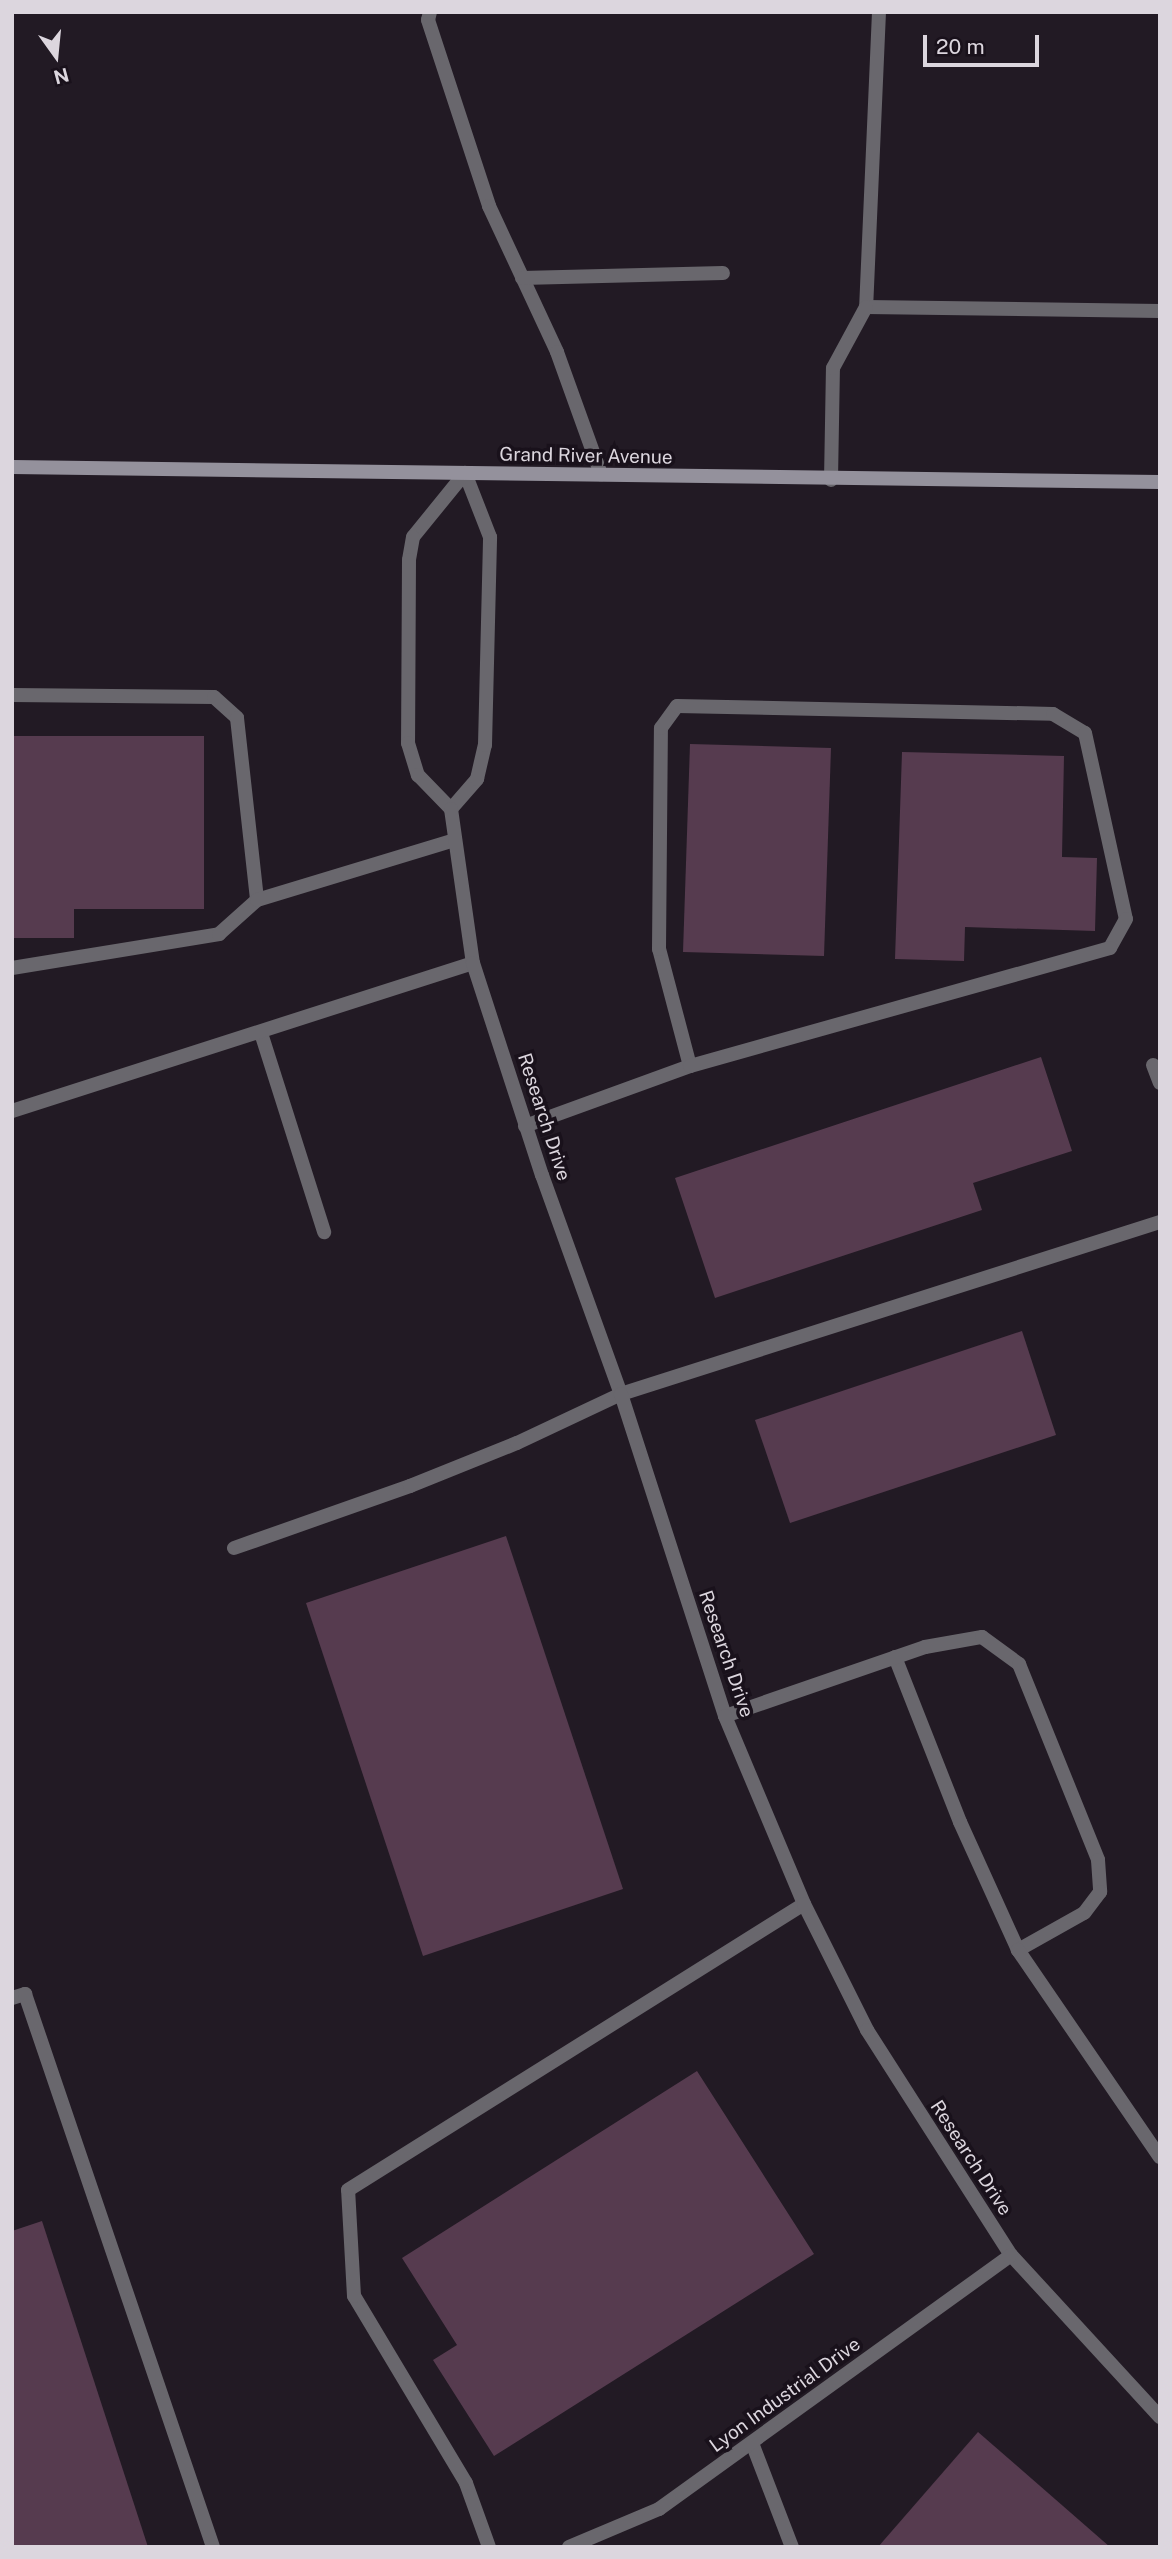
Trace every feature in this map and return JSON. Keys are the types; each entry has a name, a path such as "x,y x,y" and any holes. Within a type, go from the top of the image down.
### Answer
{"main road":[{"name":"Grand River Avenue","path":"12,467 601,474 831,480 1160,482"}],"street":[{"path":"430,12 428,20 488,206 557,352 601,474"},
{"path":"831,480 832,368 866,307 879,12"},
{"path":"523,278 723,274"},
{"path":"866,307 1160,311"},
{"path":"465,473 490,537 485,745 477,779 451,809 418,775 408,743 409,559 413,537 465,473"},
{"path":"12,695 214,697 237,718 257,900"},
{"path":"525,1126 690,1066 1111,948 1126,919 1085,733 1053,714 677,706 661,728 659,949 690,1066"},
{"name":"Research Drive","path":"451,809 473,962 525,1126 621,1394 726,1716 804,1905 867,2030 1011,2255 1160,2417"},
{"path":"12,968 219,934 257,900 456,840"},
{"path":"12,1111 261,1033 473,962"},
{"path":"261,1033 324,1233"},
{"path":"1153,1065 1160,1083"},
{"path":"234,1548 410,1486 517,1443 621,1394 1160,1222"},
{"path":"726,1716 925,1647 982,1637 1019,1664 1098,1860 1100,1892 1084,1913 1018,1950"},
{"path":"895,1657 960,1822 1018,1950 1160,2157"},
{"path":"489,2547 466,2483 354,2297 348,2190 804,1905"},
{"path":"12,1998 25,1994 214,2547"},
{"name":"Lyon Industrial Drive","path":"569,2547 659,2509 1011,2255"},
{"path":"752,2443 792,2547"}],"building":[{"path":"13,736 204,736 204,909 74,909 74,938 13,938"},
{"path":"690,744 831,748 824,956 683,952"},
{"path":"902,752 1064,756 1062,857 1097,858 1095,931 965,927 964,961 895,959"},
{"path":"1041,1057 1072,1151 973,1183 982,1210 715,1298 675,1178"},
{"path":"1022,1331 1056,1435 790,1523 755,1420"},
{"path":"506,1536 623,1889 423,1956 306,1603"},
{"path":"697,2071 814,2254 494,2456 433,2360 457,2345 402,2258"},
{"path":"42,2221 148,2547 12,2547 12,2231"},
{"path":"978,2432 1110,2547 878,2547"}]}
